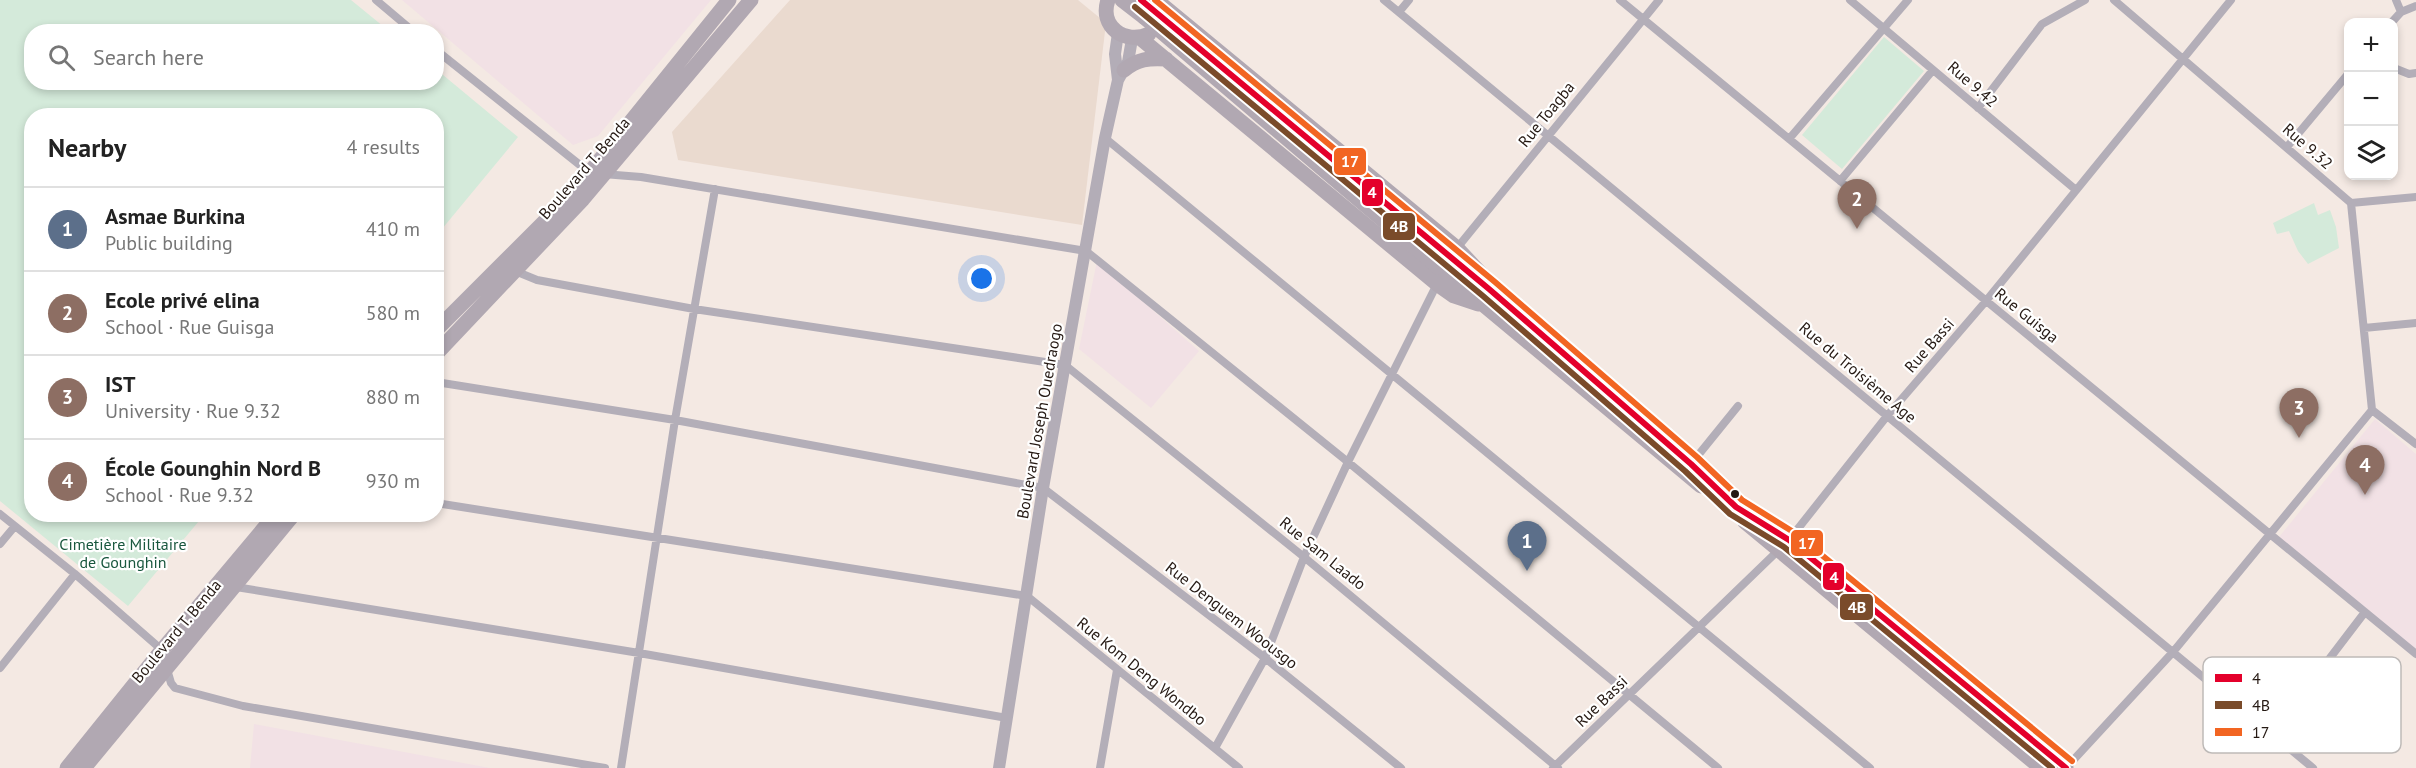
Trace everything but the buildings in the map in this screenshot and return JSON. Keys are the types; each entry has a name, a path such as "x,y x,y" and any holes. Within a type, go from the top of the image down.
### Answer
{"highway":[{"name":"Boulevard T. Benda","path":"444,322 597,174 729,0"},
{"name":"Boulevard T. Benda","path":"444,346 515,271 597,174 751,0"},
{"path":"1122,0 1489,290 1691,464 1736,507 2066,768"},
{"path":"1141,0 1447,256"},
{"path":"1104,2 1108,22 1166,59 1437,284 1454,296 1482,305"},
{"path":"1160,2 1447,256 1482,305 1784,545 1879,636 2041,768"},
{"path":"1130,37 1155,29 1162,13 1160,2"},
{"path":"1121,75 1134,62 1143,59 1166,59"},
{"name":"Boulevard T. Benda","path":"66,768 269,522"},
{"name":"Boulevard T. Benda","path":"84,768 288,522"}],"street":[{"path":"376,0 404,24"},
{"name":"Rue du Troisième Age","path":"1384,0 2203,677"},
{"path":"1399,12 1409,0"},
{"name":"Rue Guisga","path":"1620,0 2416,654"},
{"name":"Rue Toagba","path":"1447,256 1659,0"},
{"name":"Rue 9.42","path":"1850,0 2076,190"},
{"path":"1789,139 1908,0"},
{"path":"1978,108 2042,24 2085,0"},
{"name":"Rue 9.32","path":"2114,0 2351,203"},
{"name":"Rue Bassi","path":"1556,767 1784,545 1887,416 1986,301 2231,0"},
{"path":"2396,0 2401,12"},
{"path":"2396,18 2401,12 2416,6"},
{"name":"Boulevard Joseph Ouedraogo","path":"999,768 1042,488 1105,138 1121,75 1115,54 1130,37"},
{"path":"444,56 597,174 641,177 1086,251 1348,462 1718,768"},
{"path":"1840,181 1933,70"},
{"path":"2398,70 2409,74 2416,73"},
{"path":"2287,147 2344,80"},
{"path":"1105,138 1870,768"},
{"path":"621,768 675,420 715,189"},
{"path":"2066,768 2173,652 2372,410 2351,203 2416,197"},
{"path":"515,271 537,280 694,309 1065,365"},
{"path":"1215,748 1265,658 1304,557 1348,462 1437,284"},
{"path":"2364,328 2416,323"},
{"name":"Rue Sam Laado","path":"1065,365 1304,557 1556,767"},
{"path":"444,383 675,420 1042,488"},
{"path":"1691,464 1738,406"},
{"path":"2372,410 2416,444"},
{"name":"Rue Denguem Woousgo","path":"1042,488 1265,658 1401,768"},
{"path":"444,504 1027,597"},
{"path":"0,514 75,574 162,650 171,683 175,688 243,706 605,768"},
{"path":"0,544 15,526"},
{"path":"0,668 75,574"},
{"path":"236,587 639,653 1007,717"},
{"name":"Rue Kom Deng Wondbo","path":"1027,597 1239,768"},
{"path":"2331,657 2365,612"},
{"path":"1100,768 1117,670"},
{"name":"Rue du Troisième Age","path":"2295,753 2313,768"}],"shaded area":[{"path":"402,0 711,0 598,136 573,145 444,36 444,24 430,24"},
{"path":"790,0 1078,0 1106,23 1082,225 678,160 672,132"},
{"path":"1097,261 1199,351 1151,408 1079,349"},
{"path":"2375,419 2416,454 2416,650 2279,537"},
{"path":"254,724 490,768 250,768"}],"green space":[{"name":"Cimetière Militaire de Gounghin","path":"0,0 351,0 380,24 24,24 24,90 444,90 444,76 518,137 444,227 444,108 24,108 24,521 0,501"},
{"path":"1884,37 1924,71 1842,169 1802,135"},
{"path":"2314,203 2318,215 2330,210 2336,227 2339,248 2308,264 2298,251 2289,231 2277,234 2273,223"},
{"name":"Cimetière Militaire de Gounghin","path":"26,522 198,522 128,606"}],"transit line":[{"name":"4","path":"1141,0 1489,289 1691,464 1736,507 1789,540 2066,768"},
{"name":"17","path":"1155,0 1495,282 1697,457 1742,500 1795,533 2072,761"},
{"name":"4B","path":"1135,7 1483,296 1685,471 1730,514 1784,547 2052,768"}],"place":[{"name":"Ecole privé elina","path":"1857,229"},
{"name":"IST","path":"2299,438"},
{"name":"École Gounghin Nord B","path":"2365,495"},
{"name":"Asmae Burkina","path":"1527,571"}]}
